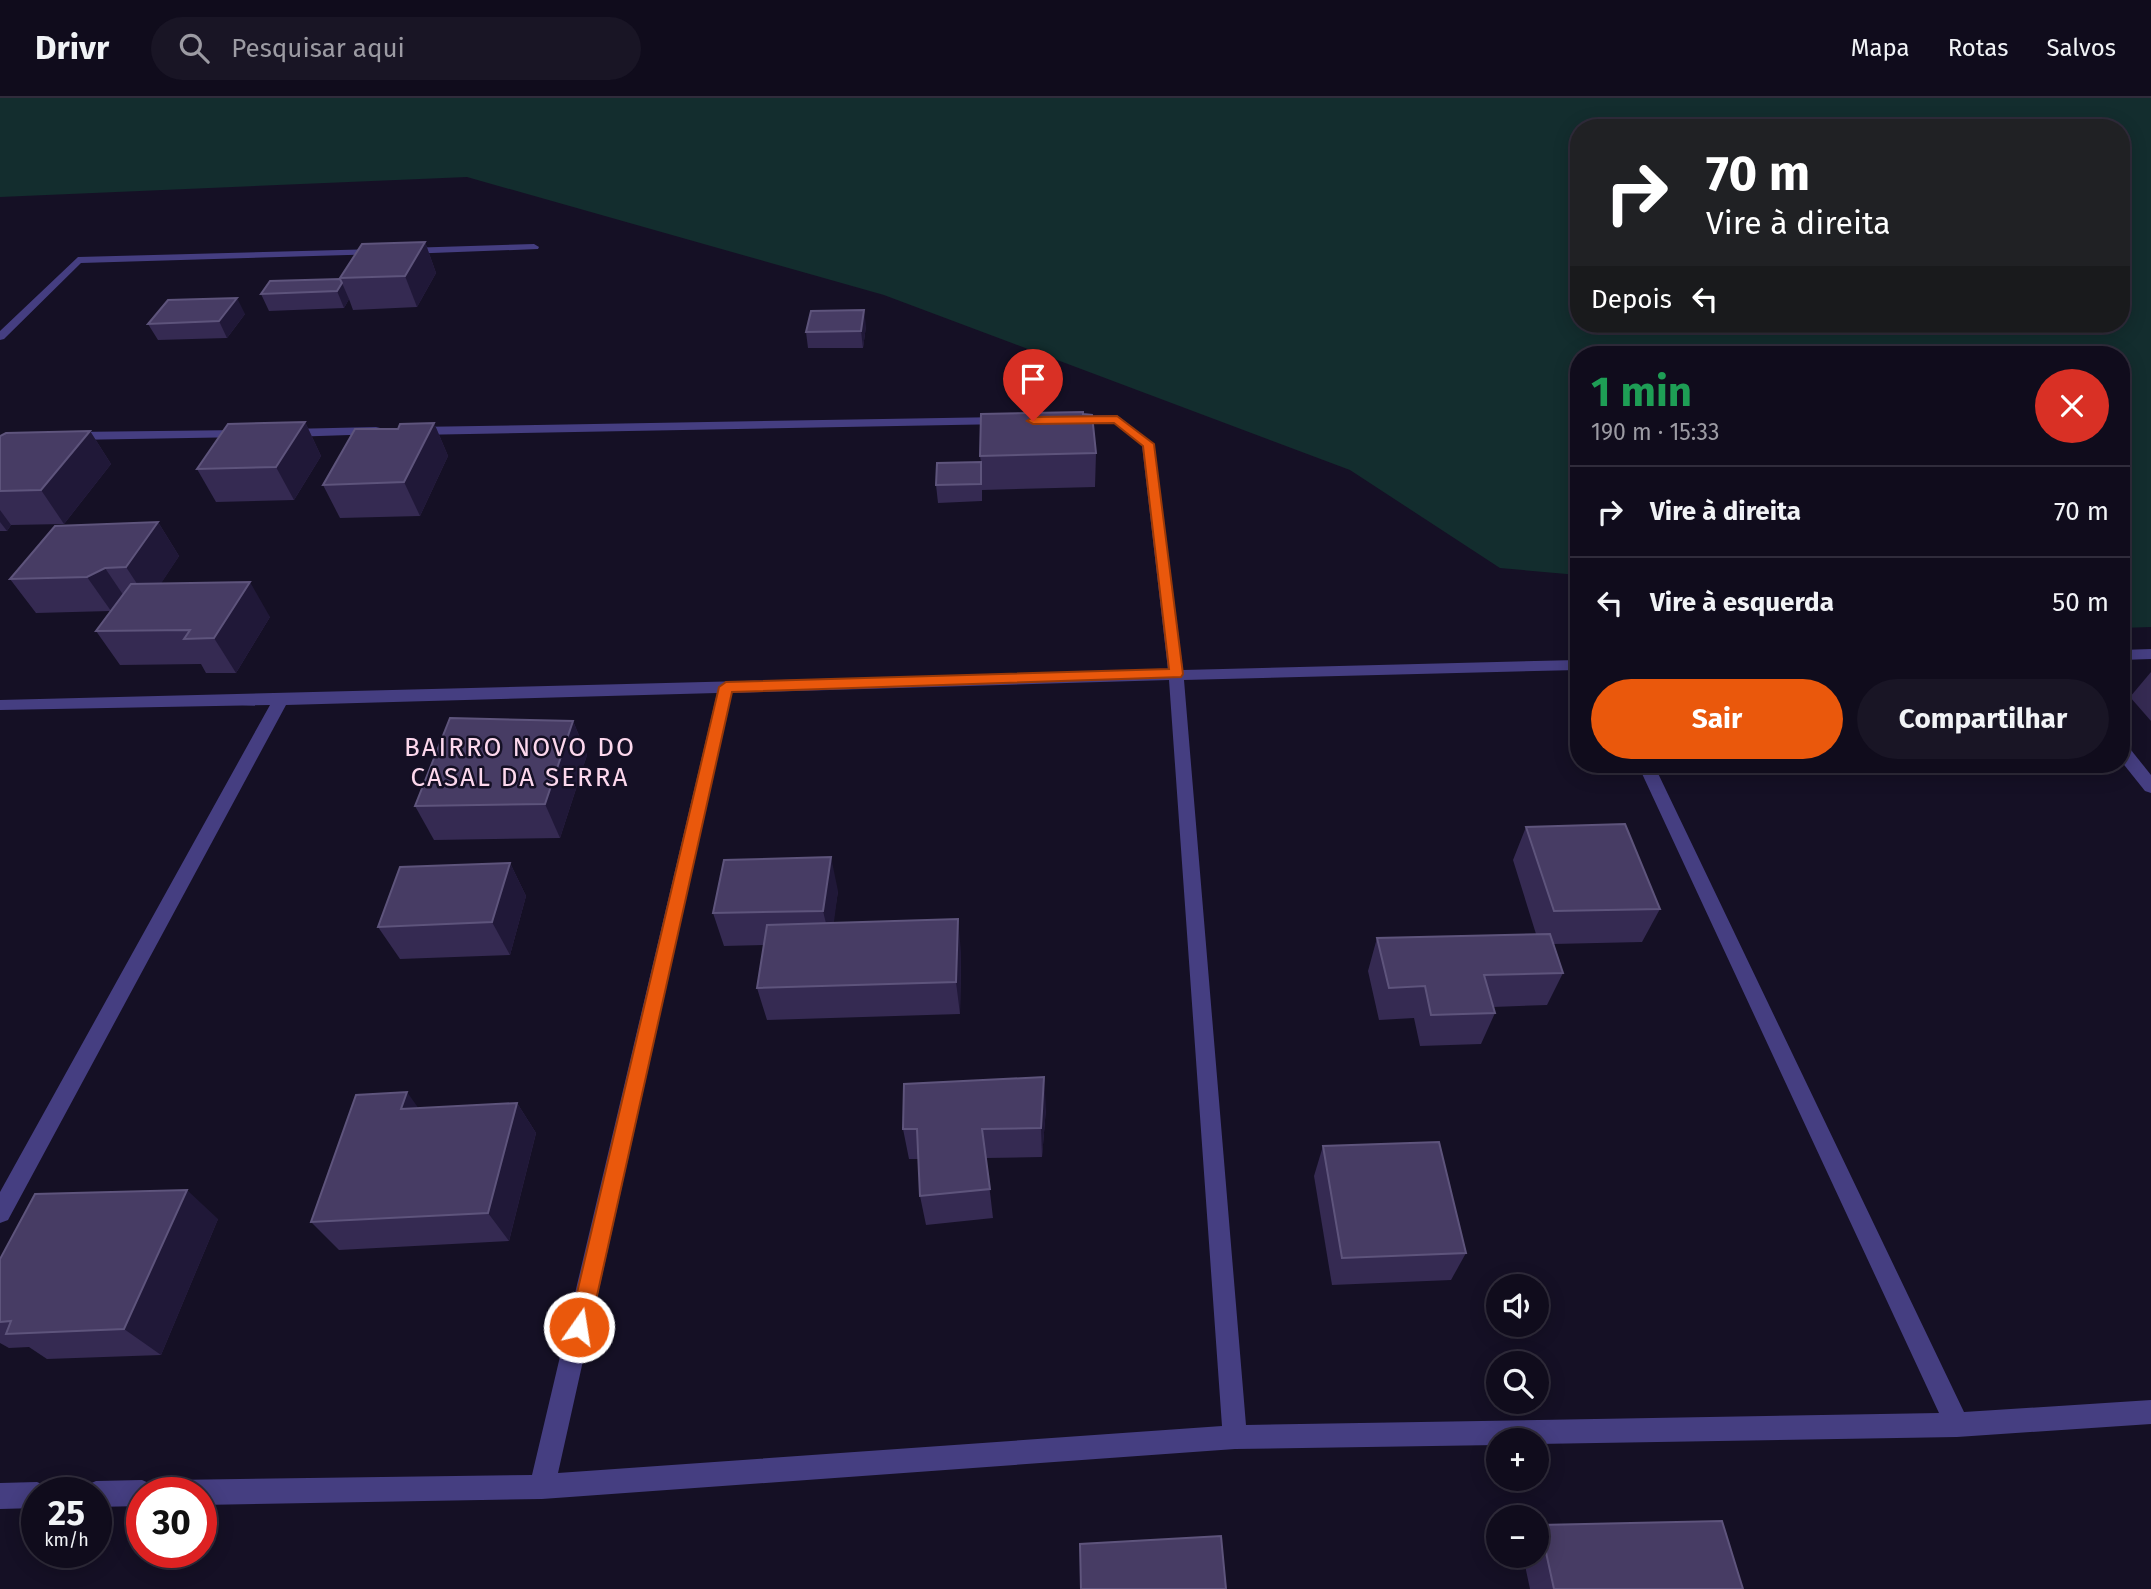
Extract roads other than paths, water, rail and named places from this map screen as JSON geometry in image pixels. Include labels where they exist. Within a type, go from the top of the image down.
[{"type":"street","points":[[0,337],[78,260],[534,247]]},
{"type":"street","points":[[1047,421],[1117,419],[1148,444],[1176,674],[1235,1437]]},
{"type":"street","points":[[56,437],[1019,421]]},
{"type":"street","points":[[2130,655],[2151,654]]},
{"type":"street","points":[[0,705],[280,701],[1176,674],[1570,665]]},
{"type":"street","points":[[542,1487],[726,687]]},
{"type":"street","points":[[0,1213],[280,701]]},
{"type":"street","points":[[2130,760],[2151,787]]},
{"type":"street","points":[[1650,773],[1957,1425]]},
{"type":"street","points":[[217,1492],[542,1487],[1235,1437],[1957,1425],[2151,1412]]},
{"type":"street","points":[[0,1496],[21,1495]]},
{"type":"district","name":"BAIRRO NOVO DO CASAL DA SERRA","points":[[520,762]]}]
